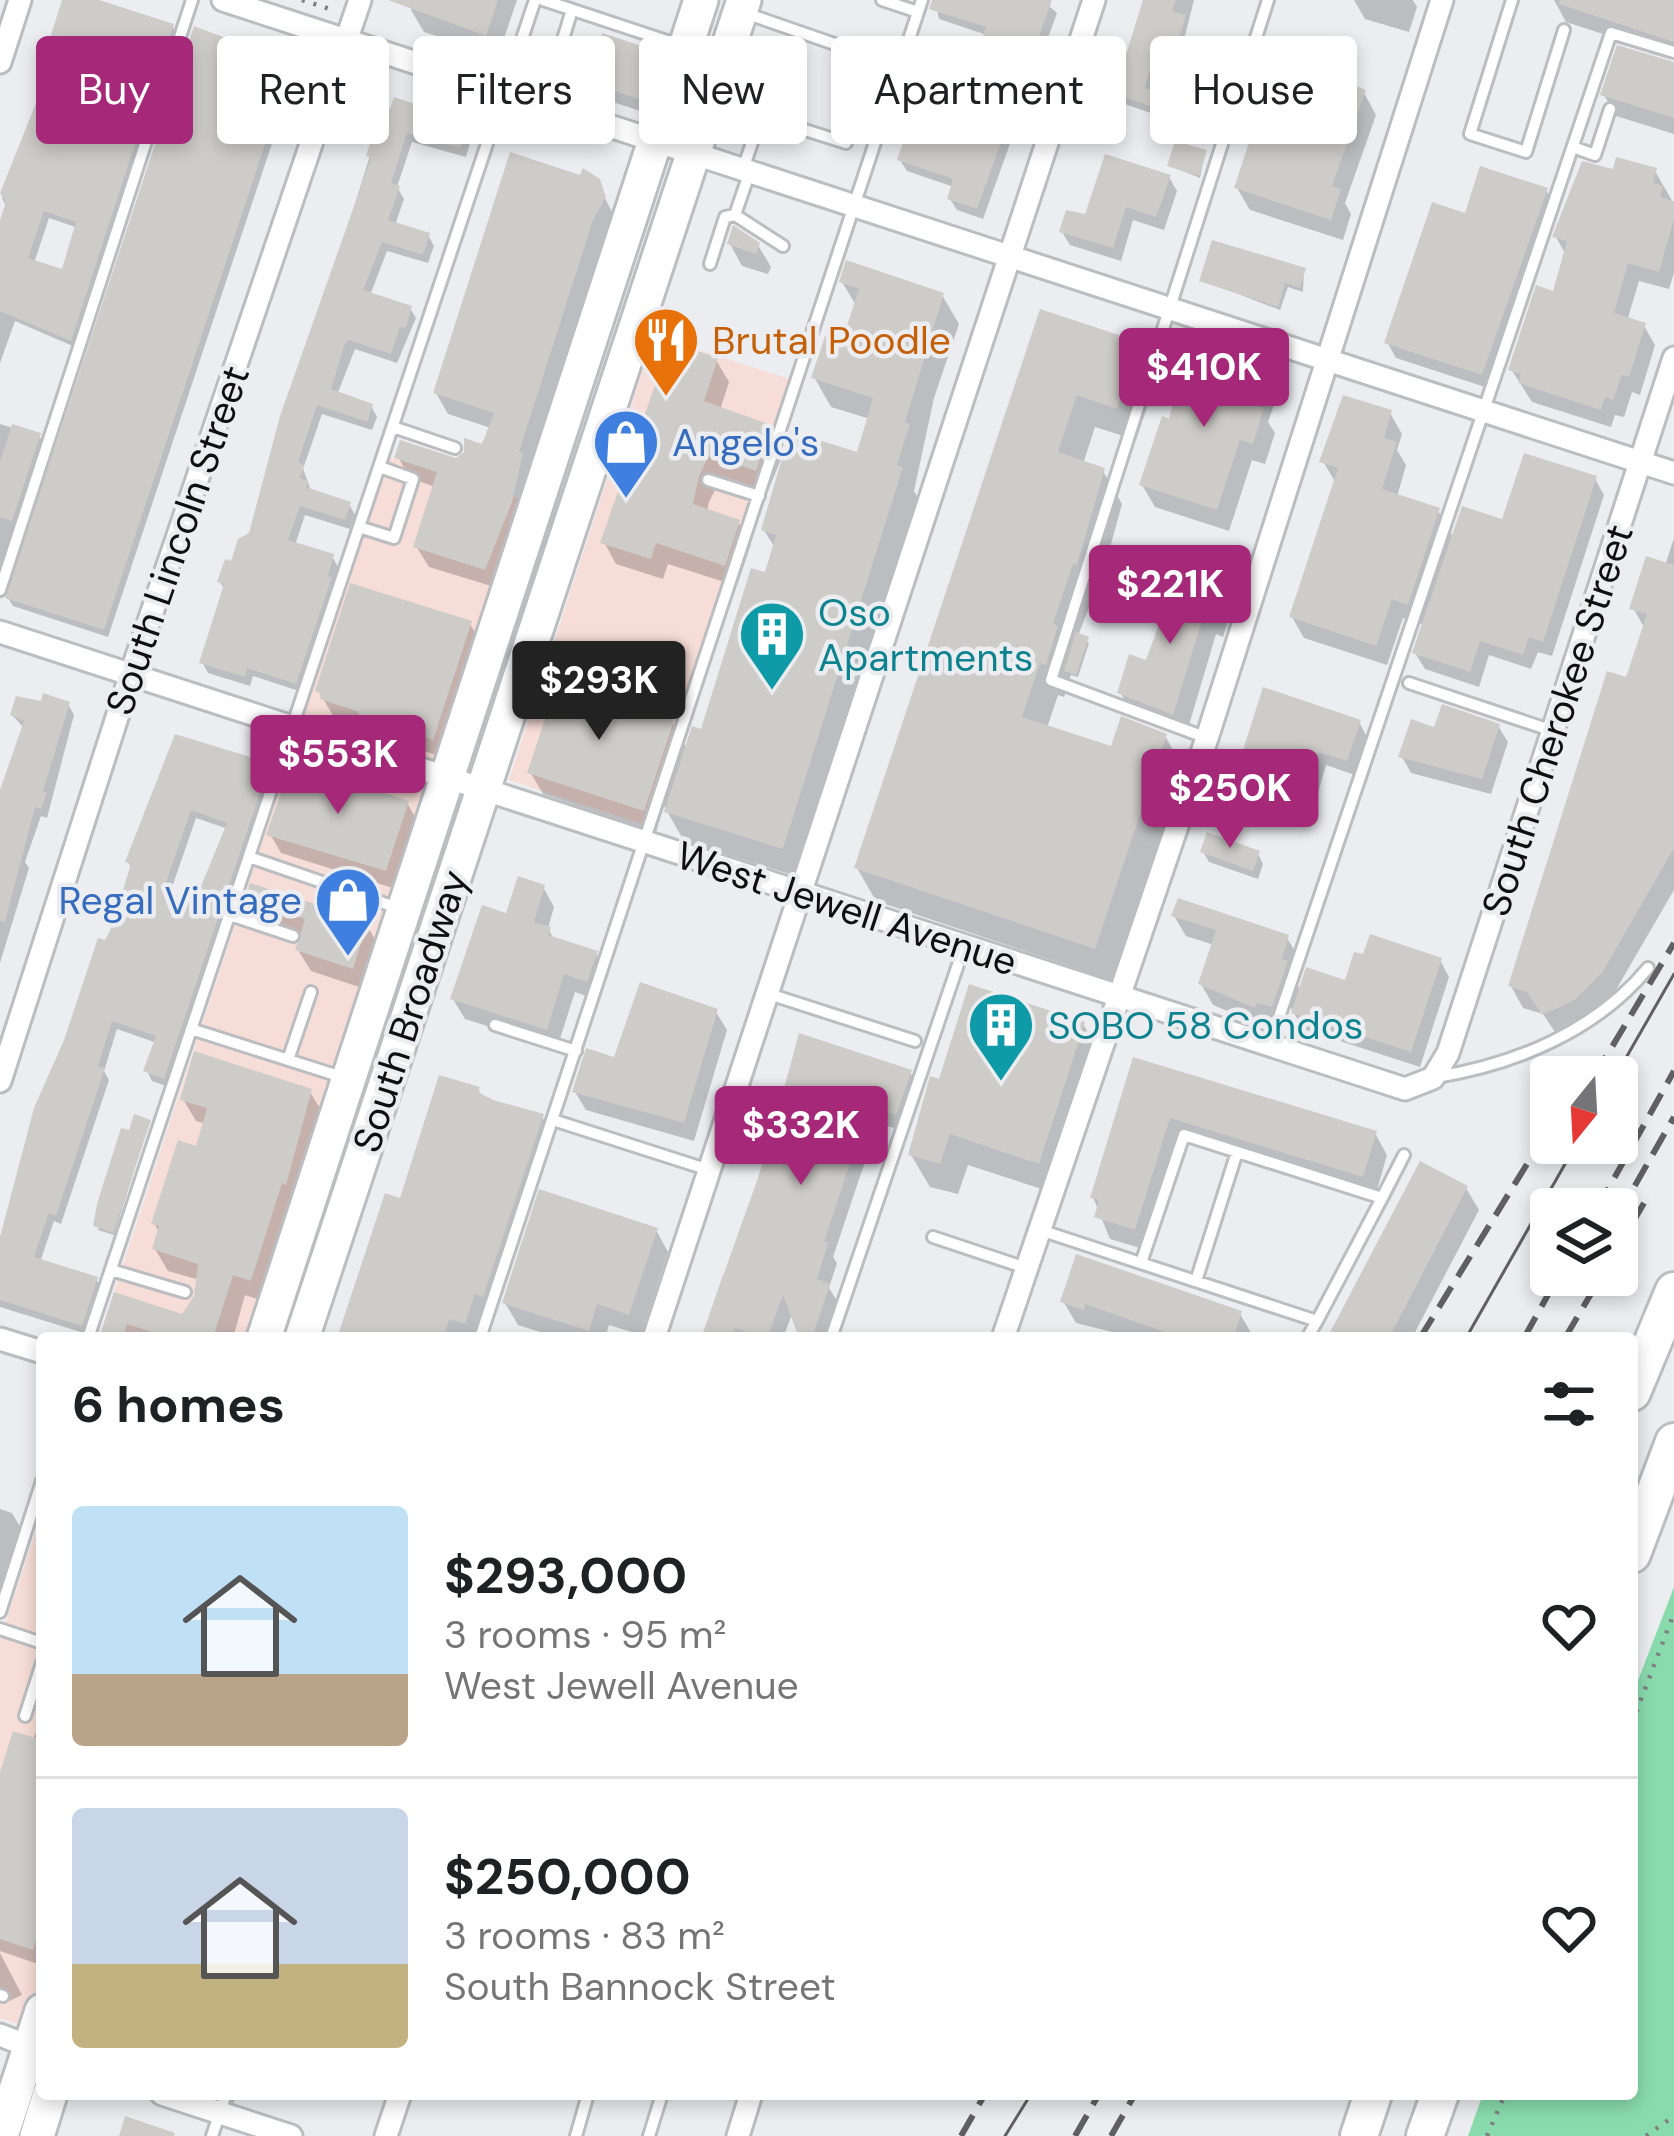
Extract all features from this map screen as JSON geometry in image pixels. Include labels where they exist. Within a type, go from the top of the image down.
[{"type":"highway","points":[[1638,1378],[1674,1291]]},
{"type":"highway","points":[[1638,1538],[1674,1442]]},
{"type":"highway","points":[[1359,2136],[1371,2100]]},
{"type":"highway","points":[[1426,2136],[1438,2100]]},
{"type":"main road","name":"South Broadway","points":[[690,36],[701,0]]},
{"type":"main road","name":"South Broadway","points":[[304,1332],[466,782],[673,149],[742,6]]},
{"type":"main road","name":"South Broadway","points":[[673,149],[674,144]]},
{"type":"main road","name":"South Broadway","points":[[266,1332],[404,910],[466,782]]},
{"type":"main road","points":[[1,2136],[24,2044]]},
{"type":"main road","points":[[37,2136],[48,2100]]},
{"type":"street","points":[[0,62],[20,0]]},
{"type":"street","points":[[223,0],[335,36]]},
{"type":"street","points":[[656,1332],[1094,0]]},
{"type":"street","points":[[1005,1332],[1207,738],[1442,0]]},
{"type":"street","points":[[615,129],[1674,473]]},
{"type":"street","name":"South Lincoln Street","points":[[0,1081],[131,674],[312,144]]},
{"type":"street","name":"South Cherokee Street","points":[[1433,1078],[1448,1053],[1641,463],[1666,412],[1674,358]]},
{"type":"street","name":"West Jewell Avenue","points":[[0,632],[1390,1088],[1406,1089],[1433,1078]]},
{"type":"street","points":[[0,1339],[36,1350]]},
{"type":"street","points":[[386,2136],[398,2100]]},
{"type":"street","points":[[738,2136],[747,2100]]},
{"type":"street","points":[[223,2103],[291,2136]]},
{"type":"lane","points":[[0,590],[192,0]]},
{"type":"lane","points":[[526,36],[539,0],[652,36]]},
{"type":"lane","points":[[882,0],[920,6],[911,36]]},
{"type":"lane","points":[[1207,738],[1051,680],[1268,0]]},
{"type":"lane","points":[[1512,0],[1470,134],[1526,152],[1564,30]]},
{"type":"lane","points":[[742,6],[831,40]]},
{"type":"lane","points":[[564,36],[572,10]]},
{"type":"lane","points":[[1269,1048],[1611,33],[1674,52]]},
{"type":"lane","points":[[1573,148],[1594,155],[1610,109]]},
{"type":"lane","points":[[735,215],[761,116],[831,138]]},
{"type":"lane","points":[[90,1332],[488,144]]},
{"type":"lane","points":[[481,1332],[877,144]]},
{"type":"lane","points":[[710,264],[725,217],[735,215],[783,246]]},
{"type":"lane","points":[[393,427],[455,448]]},
{"type":"lane","points":[[359,527],[394,538],[413,479],[380,467]]},
{"type":"lane","points":[[708,480],[758,496]]},
{"type":"lane","points":[[1408,683],[1553,730]]},
{"type":"lane","points":[[249,856],[404,910]]},
{"type":"lane","points":[[230,915],[293,937]]},
{"type":"lane","points":[[833,1332],[964,947]]},
{"type":"lane","points":[[1433,1078],[1485,1069],[1530,1052],[1612,1005],[1648,968]]},
{"type":"lane","points":[[288,1060],[311,992]]},
{"type":"lane","points":[[769,994],[915,1041]]},
{"type":"lane","points":[[496,1025],[575,1051]]},
{"type":"lane","points":[[191,1029],[348,1079]]},
{"type":"lane","points":[[553,1120],[710,1170]]},
{"type":"lane","points":[[1142,1263],[1184,1135],[1382,1198]]},
{"type":"lane","points":[[1196,1281],[1237,1152]]},
{"type":"lane","points":[[1311,1332],[1404,1155]]},
{"type":"lane","points":[[1040,1230],[1317,1321]]},
{"type":"lane","points":[[933,1237],[1027,1268]]},
{"type":"lane","points":[[111,1270],[184,1292]]},
{"type":"lane","points":[[0,1612],[36,1499]]},
{"type":"lane","points":[[0,1629],[36,1641]]},
{"type":"lane","points":[[25,1716],[36,1682]]},
{"type":"lane","points":[[575,2136],[586,2100]]},
{"type":"lane","points":[[649,2136],[660,2100]]},
{"type":"lane","points":[[212,2136],[223,2103]]},
{"type":"path","points":[[302,0],[352,7]]},
{"type":"path","points":[[1638,1708],[1674,1613]]},
{"type":"path","points":[[1487,2136],[1502,2100]]},
{"type":"path","points":[[1646,2136],[1674,2116]]},
{"type":"shaded area","points":[[654,336],[793,380],[645,825],[509,780]]},
{"type":"shaded area","points":[[389,457],[528,501],[255,1332],[101,1332]]},
{"type":"shaded area","points":[[36,1530],[36,1992],[25,2026],[0,2018],[0,1640]]},
{"type":"green space","points":[[1674,1587],[1674,2136],[1468,2136],[1481,2100],[1638,2100],[1638,1680]]},
{"type":"building","points":[[62,0],[99,0],[174,24],[170,36],[51,36]]},
{"type":"building","points":[[388,0],[498,0],[486,36]]},
{"type":"building","points":[[932,0],[1052,0],[1039,36],[983,36],[986,27],[929,9]]},
{"type":"building","points":[[1143,0],[1176,0],[1172,11],[1186,15],[1179,36],[1150,36],[1145,88],[1150,90],[1150,106],[1126,98],[1126,55]]},
{"type":"building","points":[[1560,0],[1674,0],[1674,42],[1559,4]]},
{"type":"building","points":[[194,26],[220,36],[217,144],[265,144],[104,630],[5,598],[155,144],[193,144]]},
{"type":"building","points":[[615,37],[639,45],[639,99],[615,91]]},
{"type":"building","points":[[1617,45],[1674,62],[1674,118],[1600,95]]},
{"type":"building","points":[[1357,86],[1366,90],[1357,115]]},
{"type":"building","points":[[394,97],[413,103],[413,135],[407,133],[391,183],[400,186],[388,220],[430,233],[423,255],[382,242],[363,290],[412,306],[391,354],[349,340],[344,346],[331,389],[373,404],[367,422],[317,405],[298,462],[304,465],[300,478],[308,481],[306,487],[351,502],[345,520],[300,506],[288,540],[334,554],[328,576],[332,577],[296,684],[247,668],[245,677],[199,663],[224,584],[217,582],[238,539],[249,533],[280,416],[371,158],[366,156],[370,144],[389,144]]},
{"type":"building","points":[[36,103],[36,144],[135,144],[71,341],[0,311],[0,220],[6,202],[0,193]],"holes":[[[44,211],[76,222],[62,269],[28,258]]]},
{"type":"building","points":[[902,144],[1000,144],[977,209],[947,199],[953,179],[897,160]]},
{"type":"building","points":[[1174,144],[1207,150],[1199,176],[1167,166]]},
{"type":"building","points":[[1248,144],[1347,144],[1332,186],[1341,189],[1331,220],[1234,188]]},
{"type":"building","points":[[510,152],[580,175],[583,168],[600,179],[606,197],[593,220],[519,452],[523,453],[512,502],[485,570],[413,547],[437,472],[394,458],[400,440],[456,458],[464,452],[464,438],[482,444],[494,413],[433,393]]},
{"type":"building","points":[[1105,154],[1171,175],[1156,217],[1126,207],[1113,248],[1059,232],[1066,210],[1085,214]]},
{"type":"building","points":[[1616,157],[1657,168],[1653,183],[1663,186],[1660,197],[1674,201],[1674,219],[1659,272],[1628,263],[1614,313],[1646,323],[1629,377],[1622,375],[1613,400],[1605,397],[1601,410],[1518,383],[1521,374],[1508,370],[1536,285],[1553,291],[1567,241],[1552,237],[1582,161],[1613,169]]},
{"type":"building","points":[[1480,166],[1548,188],[1482,375],[1384,343],[1432,202],[1465,213]]},
{"type":"building","points":[[733,225],[760,243],[756,254],[727,244]]},
{"type":"building","points":[[1212,240],[1306,268],[1300,288],[1285,283],[1278,307],[1199,281]]},
{"type":"building","name":"Oso Apartments","points":[[846,260],[944,293],[905,422],[910,424],[897,465],[903,467],[783,849],[664,812],[692,726],[701,729],[751,568],[765,572],[776,535],[761,530],[790,431],[857,452],[873,398],[811,378],[825,336],[842,341],[859,289],[839,282]]},
{"type":"building","points":[[1040,309],[1140,342],[1117,409],[1077,395],[1058,452],[1105,468],[1077,565],[1073,564],[1053,624],[1058,626],[1046,665],[1040,663],[1022,717],[1111,746],[1121,716],[1167,734],[1095,949],[854,868]]},
{"type":"building","points":[[666,340],[718,358],[704,401],[771,425],[756,471],[709,455],[699,476],[693,504],[740,520],[725,566],[656,543],[651,559],[600,543],[661,368]]},
{"type":"building","points":[[1188,348],[1265,375],[1255,406],[1264,408],[1253,444],[1240,440],[1217,510],[1139,485],[1162,416],[1169,419]]},
{"type":"building","points":[[1343,395],[1392,410],[1384,438],[1397,442],[1382,489],[1440,508],[1408,605],[1392,599],[1376,646],[1289,617],[1338,468],[1319,462]]},
{"type":"building","points":[[12,424],[41,433],[12,521],[0,517],[0,462]]},
{"type":"building","points":[[1524,453],[1597,476],[1543,642],[1529,637],[1523,655],[1480,641],[1470,672],[1412,653],[1462,506],[1502,519]]},
{"type":"building","points":[[1103,550],[1141,561],[1135,581],[1096,571]]},
{"type":"building","points":[[1646,556],[1674,565],[1674,848],[1602,973],[1573,1001],[1542,1015],[1527,992],[1508,986],[1607,671],[1626,677],[1647,614],[1629,609]]},
{"type":"building","points":[[1177,574],[1220,587],[1211,616],[1204,614],[1173,715],[1117,693],[1129,654],[1146,660]]},
{"type":"building","points":[[350,583],[472,621],[433,740],[358,716],[359,712],[320,699],[321,693],[315,691]]},
{"type":"building","points":[[1076,632],[1089,637],[1076,675],[1064,671]]},
{"type":"building","points":[[563,665],[601,678],[596,694],[674,720],[644,811],[527,773]]},
{"type":"building","points":[[1263,687],[1361,720],[1347,761],[1318,752],[1307,790],[1278,782],[1274,792],[1267,794],[1233,782]]},
{"type":"building","points":[[43,693],[70,702],[43,791],[47,792],[41,809],[35,807],[5,922],[0,921],[0,790],[24,721],[10,715],[16,696],[41,701]]},
{"type":"building","points":[[1442,704],[1500,724],[1482,779],[1398,757],[1411,719],[1434,727]]},
{"type":"building","points":[[175,734],[270,763],[164,1079],[143,1071],[156,1036],[112,1021],[98,1066],[105,1068],[56,1216],[49,1213],[34,1257],[98,1277],[82,1326],[0,1300],[0,1237],[34,1108],[64,1040],[98,938],[105,940],[110,931],[131,864],[125,862]],"holes":[[[191,810],[227,823],[195,901],[163,891]]]},
{"type":"building","points":[[292,762],[409,801],[386,871],[266,835]]},
{"type":"building","points":[[1207,832],[1260,851],[1253,871],[1200,852]]},
{"type":"building","points":[[518,876],[545,885],[534,922],[551,927],[548,935],[598,951],[587,982],[564,974],[547,1030],[450,999],[482,905],[506,913]]},
{"type":"building","points":[[250,883],[368,921],[353,969],[295,950],[305,919],[245,899]]},
{"type":"building","points":[[1178,898],[1289,935],[1282,959],[1288,961],[1272,1007],[1257,1003],[1255,1008],[1198,984],[1216,930],[1171,916]]},
{"type":"building","points":[[1370,934],[1442,958],[1411,1052],[1291,1013],[1306,967],[1345,980],[1354,952],[1363,954]]},
{"type":"building","points":[[640,982],[718,1009],[684,1123],[572,1092],[586,1048],[614,1057]]},
{"type":"building","name":"SOBO 58 Condos","points":[[969,984],[1085,1022],[1039,1164],[950,1134],[940,1164],[908,1155],[930,1076],[939,1079]]},
{"type":"building","points":[[799,1033],[912,1070],[896,1115],[869,1106],[824,1241],[828,1243],[817,1279],[830,1284],[814,1332],[797,1332],[783,1295],[769,1332],[735,1328],[734,1332],[703,1332],[766,1155]]},
{"type":"building","points":[[194,1051],[312,1089],[286,1185],[282,1183],[251,1281],[233,1275],[215,1332],[152,1332],[127,1324],[125,1332],[101,1332],[114,1292],[182,1314],[194,1296],[198,1264],[152,1249],[159,1226],[151,1224],[178,1140],[196,1146],[207,1108],[180,1100]]},
{"type":"building","points":[[1133,1057],[1377,1131],[1363,1177],[1170,1118],[1135,1230],[1094,1217],[1099,1200],[1090,1198]]},
{"type":"building","points":[[439,1075],[480,1087],[478,1092],[493,1100],[544,1114],[483,1297],[475,1294],[465,1324],[449,1319],[445,1332],[339,1332],[385,1193],[400,1198]]},
{"type":"building","points":[[134,1114],[151,1120],[113,1233],[93,1226],[121,1128],[129,1130]]},
{"type":"building","points":[[1420,1161],[1468,1186],[1392,1332],[1330,1332]]},
{"type":"building","points":[[539,1189],[658,1228],[629,1315],[597,1304],[589,1331],[502,1303]]},
{"type":"building","points":[[1076,1254],[1242,1311],[1235,1332],[1165,1332],[1085,1304],[1084,1310],[1060,1302]]},
{"type":"building","points":[[13,1731],[36,1738],[33,1950],[0,1939],[0,1772]]},
{"type":"building","points":[[125,2116],[175,2133],[174,2136],[119,2136]]},
{"type":"tram line","points":[[1627,1056],[1674,974]]},
{"type":"tram line","points":[[1469,1332],[1565,1164]]},
{"type":"tram line","points":[[1005,2136],[1027,2100]]},
{"type":"railway","points":[[1607,1056],[1674,943]]},
{"type":"railway","points":[[1609,1188],[1674,1071]]},
{"type":"railway","points":[[1634,1188],[1674,1117]]},
{"type":"railway","points":[[1424,1332],[1530,1159]]},
{"type":"railway","points":[[1638,1213],[1644,1203]]},
{"type":"railway","points":[[1527,1332],[1547,1296]]},
{"type":"railway","points":[[1569,1332],[1590,1296]]},
{"type":"railway","points":[[961,2136],[982,2100]]},
{"type":"railway","points":[[1075,2136],[1096,2100]]},
{"type":"railway","points":[[1111,2136],[1132,2100]]},
{"type":"place","name":"Brutal Poodle","points":[[666,399]]},
{"type":"place","name":"Angelo's","points":[[626,501]]},
{"type":"place","name":"Oso Apartments","points":[[772,693]]},
{"type":"place","name":"Regal Vintage","points":[[348,959]]},
{"type":"place","name":"SOBO 58 Condos","points":[[1001,1084]]}]
